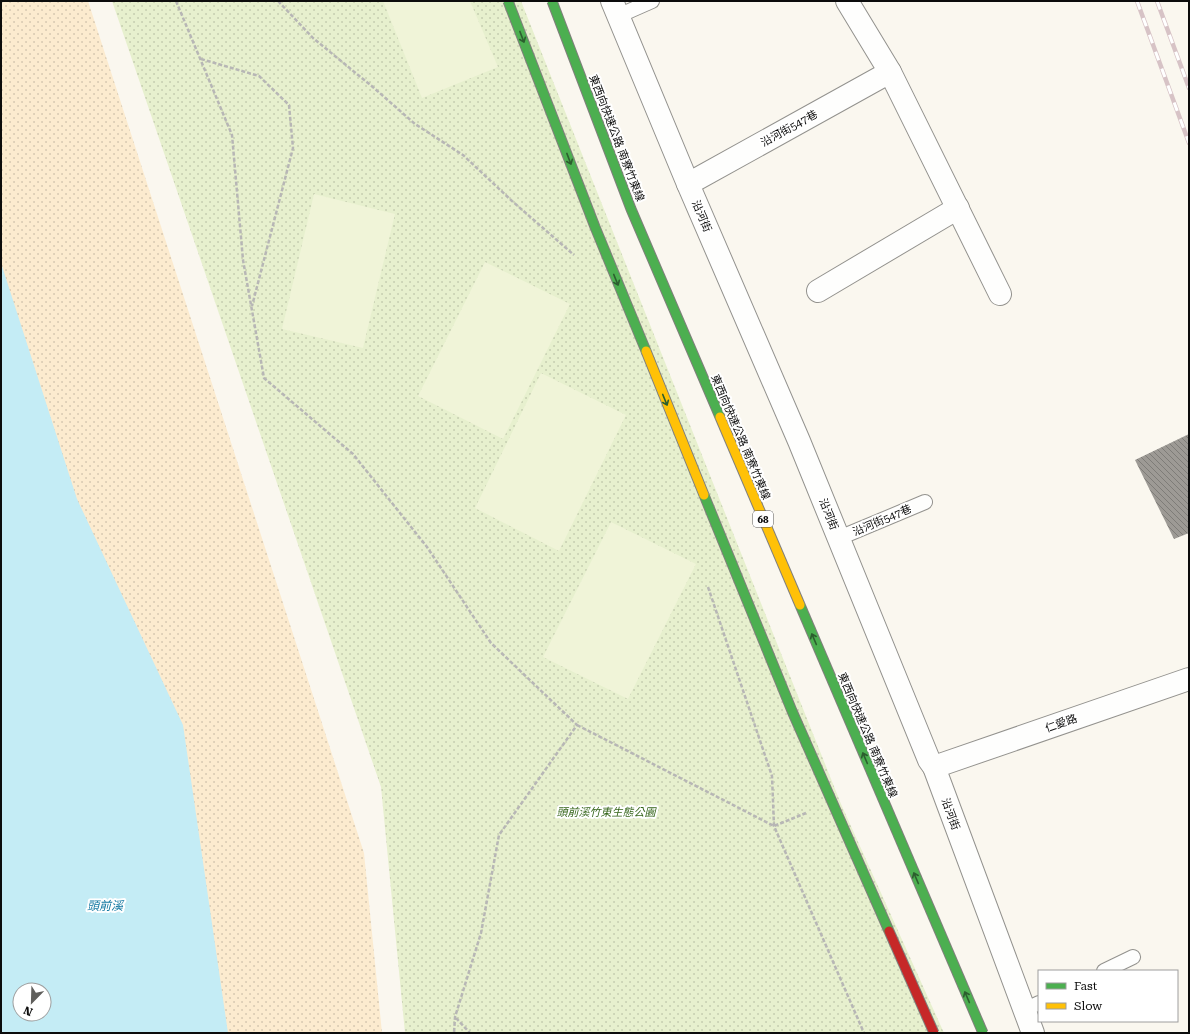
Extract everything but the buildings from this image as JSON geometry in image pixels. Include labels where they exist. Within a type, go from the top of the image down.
[{"type":"highway","points":[[508,1],[595,227],[792,711],[934,1033]]},
{"type":"highway","name":"東西向快速公路 南寮竹東線","points":[[552,1],[631,209],[983,1033]]},
{"type":"street","points":[[847,1],[890,72],[1000,294]]},
{"type":"street","name":"沿河街","points":[[615,8],[688,184],[799,441],[929,760],[934,767],[1031,1006],[1033,1033]]},
{"type":"street","name":"沿河街547巷","points":[[688,184],[890,72]]},
{"type":"street","points":[[818,291],[958,208]]},
{"type":"street","name":"仁愛路","points":[[934,767],[1189,679]]},
{"type":"lane","points":[[615,8],[652,1]]},
{"type":"lane","name":"沿河街547巷","points":[[839,538],[925,502]]},
{"type":"lane","points":[[1106,970],[1133,956]]},
{"type":"path","points":[[176,1],[232,136],[243,260],[264,378],[353,454],[427,547],[491,642],[577,725],[774,826]]},
{"type":"path","points":[[278,1],[313,38],[415,124],[464,155],[512,201],[576,257]]},
{"type":"path","points":[[200,59],[259,76],[289,105],[293,148],[252,308]]},
{"type":"path","points":[[706,582],[772,776],[774,826],[864,1033]]},
{"type":"path","points":[[454,1033],[455,1017],[481,933],[499,835],[577,725]]},
{"type":"path","points":[[455,1017],[470,1033]]},
{"type":"green space","name":"頭前溪竹東生態公園","points":[[112,1],[521,1],[841,804],[944,1033],[405,1033],[381,787]]},
{"type":"green space","points":[[383,1],[470,1],[498,67],[422,98]]},
{"type":"green space","points":[[314,194],[395,214],[363,348],[282,329]]},
{"type":"green space","points":[[485,262],[570,304],[503,439],[418,396]]},
{"type":"green space","points":[[541,373],[626,415],[559,551],[475,508]]},
{"type":"green space","points":[[611,522],[696,564],[628,699],[543,657]]},
{"type":"sand","points":[[1,1],[88,1],[364,853],[382,1033],[1,1033]]},
{"type":"water","name":"頭前溪","points":[[1,263],[77,499],[183,725],[228,1033],[1,1033]]},
{"type":"railway","points":[[1137,1],[1189,143]]},
{"type":"railway","points":[[1157,1],[1189,88]]},
{"type":"traffic: fast","points":[[508,1],[595,227],[646,351]]},
{"type":"traffic: fast","points":[[552,1],[631,209],[720,417]]},
{"type":"traffic: fast","points":[[704,495],[792,711],[889,931]]},
{"type":"traffic: fast","points":[[800,605],[983,1033]]},
{"type":"traffic: slow","points":[[646,351],[704,495]]},
{"type":"traffic: slow","points":[[720,417],[800,605]]},
{"type":"traffic: jam","points":[[889,931],[934,1033]]}]
